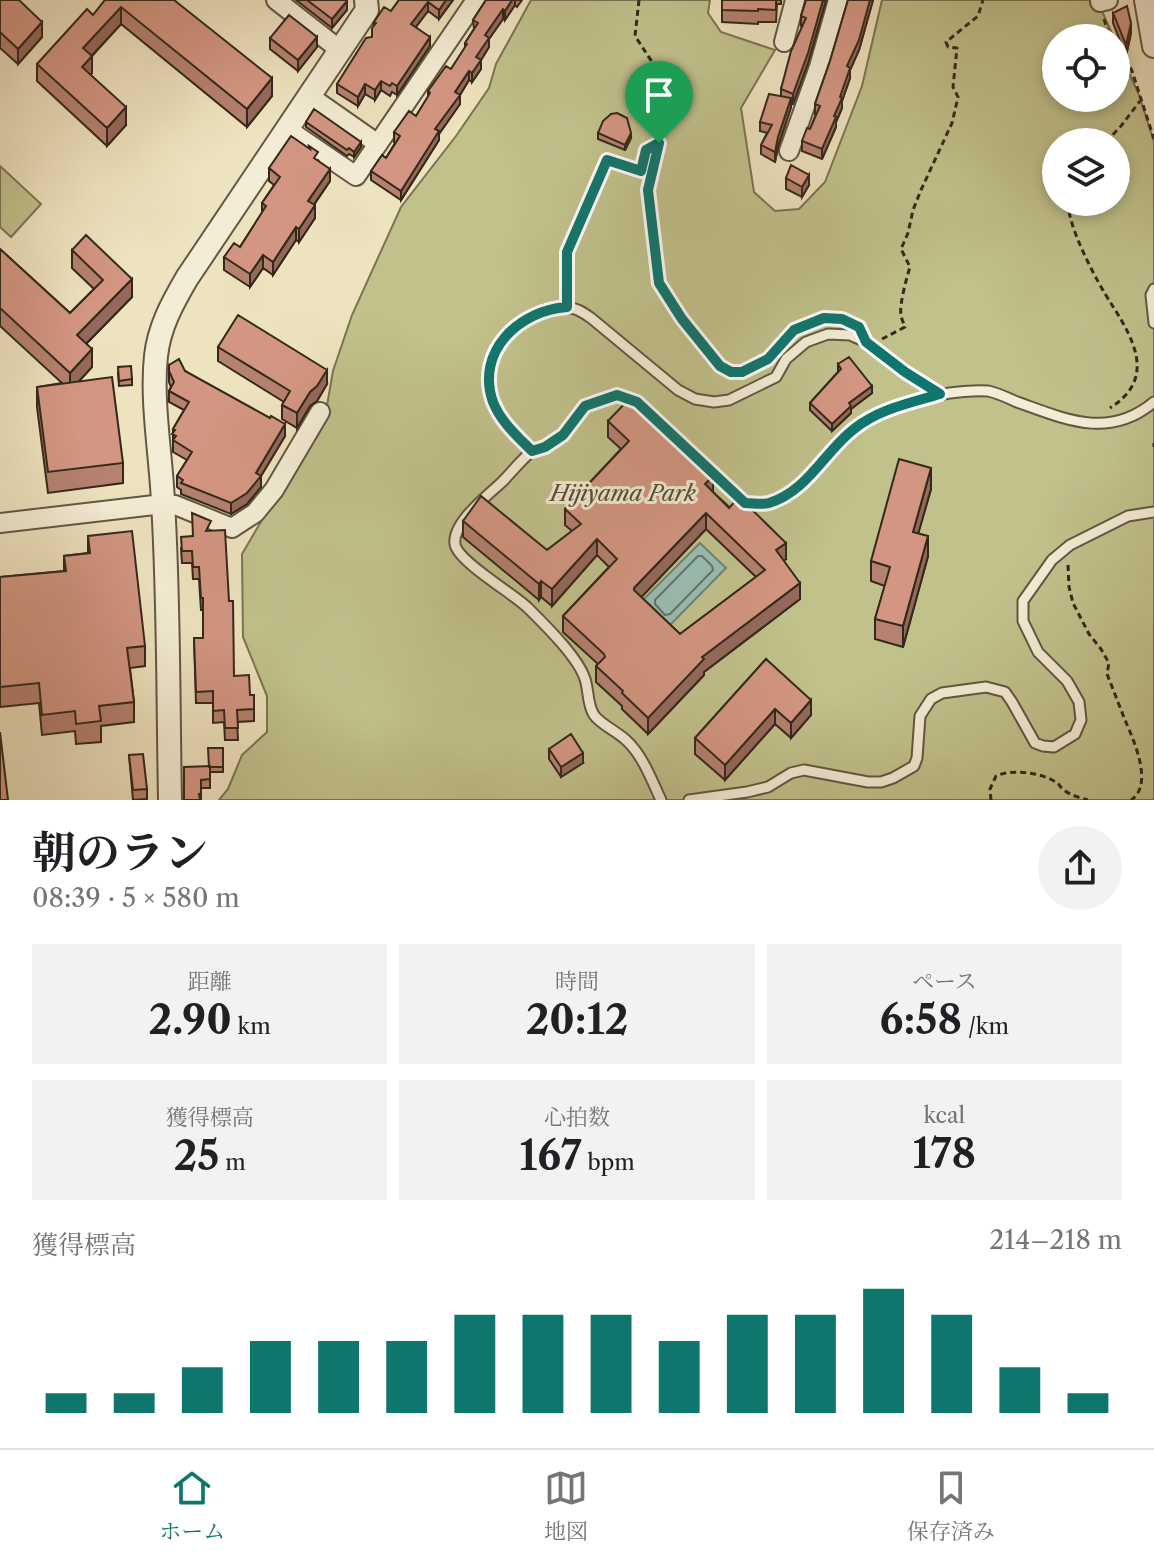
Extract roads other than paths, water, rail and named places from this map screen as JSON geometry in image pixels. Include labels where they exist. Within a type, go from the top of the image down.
[{"type":"street","points":[[276,0],[340,50]]},
{"type":"street","points":[[287,129],[356,176],[476,0]]},
{"type":"street","points":[[784,42],[795,0]]},
{"type":"street","points":[[789,151],[819,67],[838,0]]},
{"type":"street","points":[[1100,0],[1108,0]]},
{"type":"street","points":[[1146,0],[1154,46]]},
{"type":"street","points":[[170,800],[163,504],[155,381],[161,331],[187,278],[369,3]]},
{"type":"street","points":[[318,102],[378,144]]},
{"type":"street","points":[[0,523],[163,504],[175,505],[232,528],[255,513],[274,490],[320,412]]},
{"type":"lane","points":[[1154,289],[1151,295],[1154,323]]},
{"type":"lane","points":[[532,451],[505,425],[493,402],[490,367],[499,345],[519,323],[539,312],[567,307],[591,318],[678,390],[695,399],[714,402],[729,400],[776,377],[786,359],[806,342],[828,334],[850,335],[869,344],[940,394]]},
{"type":"lane","points":[[661,800],[630,744],[596,719],[577,662],[526,606],[472,565],[456,549],[454,539],[459,527],[487,494],[532,451],[545,447],[563,435],[585,406],[617,395],[637,402],[745,503],[767,504],[784,497],[804,481],[853,429],[881,412],[940,394],[988,391],[1066,419],[1096,424],[1124,420],[1144,411],[1154,402]]},
{"type":"lane","points":[[689,800],[768,787],[791,773],[804,770],[868,782],[893,778],[914,766],[920,716],[931,699],[942,693],[986,687],[1005,692],[1035,743],[1043,746],[1054,747],[1075,734],[1081,720],[1079,702],[1067,681],[1038,652],[1023,621],[1023,601],[1052,560],[1070,545],[1128,516],[1154,512]]},
{"type":"water","points":[[700,543],[726,568],[667,628],[641,602]]},
{"type":"park label","name":"Hijiyama Park","points":[[623,493]]}]
